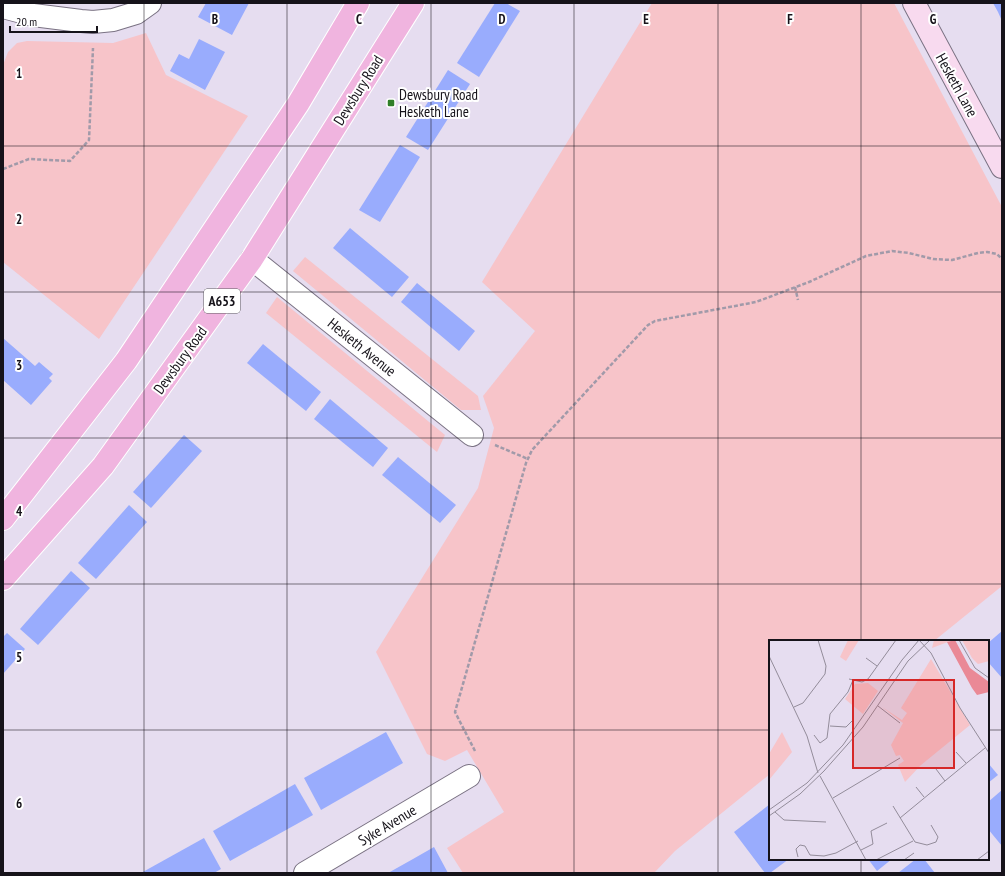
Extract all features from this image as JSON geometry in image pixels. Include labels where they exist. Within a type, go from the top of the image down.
[{"type":"main road","points":[[3,519],[126,361],[298,104],[358,3]]},
{"type":"main road","name":"Dewsbury Road","points":[[3,579],[103,466],[252,259],[413,3]]},
{"type":"street","points":[[3,7],[33,15],[93,22],[113,20],[136,13],[150,3]]},
{"type":"street","name":"Hesketh Lane","points":[[914,3],[1002,167]]},
{"type":"street","name":"Hesketh Avenue","points":[[252,259],[472,435]]},
{"type":"street","name":"Syke Avenue","points":[[305,873],[469,776]]},
{"type":"path","points":[[3,169],[29,159],[70,161],[89,140],[93,22]]},
{"type":"path","points":[[469,776],[485,771],[455,712],[528,459],[532,450],[648,325],[655,321],[756,302],[795,287],[866,256],[892,251],[909,253],[933,259],[952,260],[987,252],[996,254],[1002,259]]},
{"type":"path","points":[[795,287],[798,300]]},
{"type":"path","points":[[472,435],[528,459]]},
{"type":"shaded area","points":[[652,3],[894,3],[1002,207],[1002,586],[935,640],[769,640],[769,775],[675,851],[654,873],[463,873],[447,848],[504,812],[467,750],[445,761],[427,754],[376,652],[478,488],[494,428],[483,396],[535,331],[482,282]]},
{"type":"shaded area","points":[[146,33],[166,75],[248,116],[99,339],[3,262],[3,65],[8,52],[17,43],[27,41],[113,43]]},
{"type":"shaded area","points":[[305,257],[478,396],[481,410],[461,410],[293,271]]},
{"type":"shaded area","points":[[277,297],[445,435],[437,452],[266,313]]},
{"type":"building","points":[[206,3],[249,3],[232,35],[198,17]]},
{"type":"building","points":[[495,3],[506,3],[520,11],[479,77],[457,63]]},
{"type":"building","points":[[993,3],[1002,3],[1002,21],[998,12]]},
{"type":"building","points":[[199,39],[225,52],[205,90],[170,71],[179,54],[189,59]]},
{"type":"building","points":[[448,70],[470,84],[428,150],[406,137]]},
{"type":"building","points":[[400,145],[420,157],[380,222],[359,210]]},
{"type":"building","points":[[350,228],[409,277],[392,297],[333,248]]},
{"type":"building","points":[[417,283],[475,331],[459,351],[401,302]]},
{"type":"building","points":[[3,338],[35,366],[39,362],[53,374],[49,378],[52,381],[31,405],[3,380]]},
{"type":"building","points":[[263,344],[321,392],[306,411],[247,363]]},
{"type":"building","points":[[330,399],[388,448],[373,467],[314,419]]},
{"type":"building","points":[[184,435],[202,451],[151,508],[133,492]]},
{"type":"building","points":[[398,457],[456,505],[440,523],[382,475]]},
{"type":"building","points":[[129,505],[147,522],[96,579],[78,563]]},
{"type":"building","points":[[71,571],[90,588],[38,645],[20,629]]},
{"type":"building","points":[[1002,631],[1002,678],[989,663],[989,642]]},
{"type":"building","points":[[7,633],[25,649],[3,674],[3,637]]},
{"type":"building","points":[[386,732],[403,763],[321,810],[304,778]]},
{"type":"building","points":[[989,764],[998,775],[989,782]]},
{"type":"building","points":[[295,784],[313,815],[230,861],[213,831]]},
{"type":"building","points":[[1002,790],[1002,846],[989,830],[989,801]]},
{"type":"building","points":[[769,805],[769,860],[788,860],[770,873],[765,873],[734,832]]},
{"type":"building","points":[[204,838],[221,869],[214,873],[141,873]]},
{"type":"building","points":[[434,847],[448,873],[388,873],[413,859]]},
{"type":"building","points":[[869,860],[891,860],[877,871]]},
{"type":"building","points":[[915,860],[925,860],[935,873],[898,873]]},
{"type":"place","name":"Dewsbury Road Hesketh Lane","points":[[391,103]]}]
